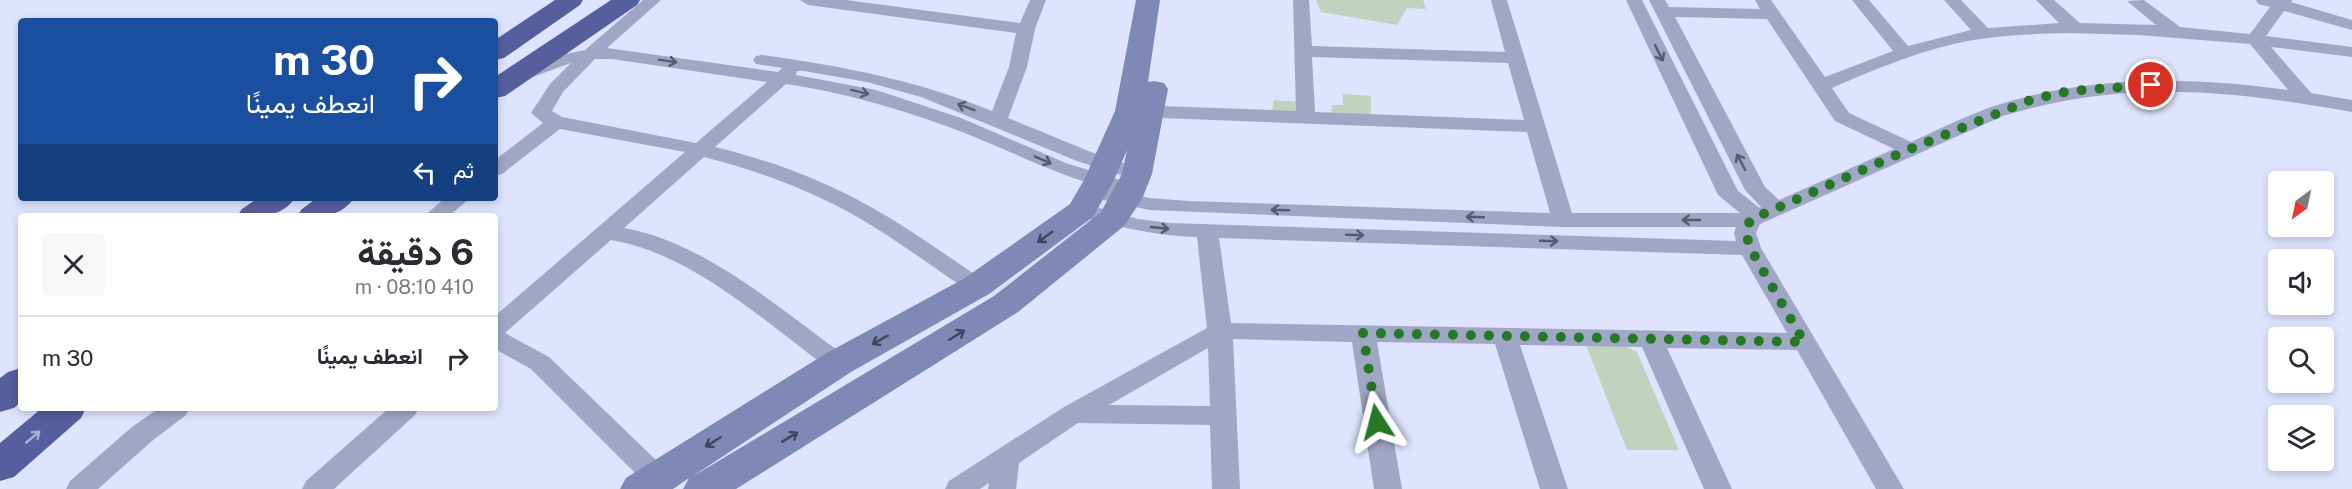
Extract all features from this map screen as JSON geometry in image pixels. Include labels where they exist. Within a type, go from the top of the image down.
[{"type":"highway","points":[[498,47],[553,0]]},
{"type":"highway","points":[[498,48],[571,0]]},
{"type":"highway","points":[[500,85],[607,0]]},
{"type":"highway","points":[[500,85],[595,40],[628,0]]},
{"type":"highway","points":[[257,213],[275,201]]},
{"type":"highway","points":[[317,213],[334,201]]},
{"type":"highway","points":[[0,399],[18,384]]},
{"type":"highway","points":[[0,466],[64,411]]},
{"type":"main road","points":[[1139,112],[1148,0]]},
{"type":"main road","points":[[704,489],[1006,304],[1111,191],[1139,112],[1170,0]]},
{"type":"main road","points":[[649,486],[838,363],[977,286],[1111,191]]},
{"type":"street","points":[[653,0],[595,40],[543,105],[542,116],[556,122],[702,149],[771,170],[861,211],[977,286]]},
{"type":"street","points":[[808,0],[868,4],[1026,29]]},
{"type":"street","points":[[998,119],[1018,67],[1026,29],[1038,0]]},
{"type":"street","points":[[1301,0],[1306,118]]},
{"type":"street","points":[[1499,0],[1563,220]]},
{"type":"street","points":[[1634,0],[1729,195],[1761,215]]},
{"type":"street","points":[[1860,0],[1904,53]]},
{"type":"street","points":[[1952,0],[1984,34]]},
{"type":"street","points":[[2044,0],[2075,28]]},
{"type":"street","points":[[2135,0],[2174,31]]},
{"type":"street","points":[[2255,39],[2276,2],[2352,25]]},
{"type":"street","points":[[1761,215],[1756,190],[1660,6],[1767,7],[1842,117],[1910,149]]},
{"type":"street","points":[[1820,86],[1904,53],[1959,37],[2075,28],[2174,31],[2352,52]]},
{"type":"street","points":[[2255,39],[2304,97]]},
{"type":"street","points":[[595,40],[627,55],[789,71],[860,75],[899,84],[998,119],[1111,191],[1152,228],[1750,248]]},
{"type":"street","points":[[1304,51],[1516,58]]},
{"type":"street","points":[[498,326],[789,71]]},
{"type":"street","points":[[789,71],[921,110],[987,135],[1111,191],[1189,207],[1563,220],[1761,215],[1910,149],[2033,99],[2070,91],[2119,87],[2192,86],[2304,97],[2352,106]]},
{"type":"street","points":[[1139,112],[1536,126]]},
{"type":"street","points":[[498,168],[556,122]]},
{"type":"street","points":[[439,213],[455,201]]},
{"type":"street","points":[[1761,215],[1746,233],[1750,248],[1890,489]]},
{"type":"street","points":[[1207,231],[1220,331],[1226,489]]},
{"type":"street","points":[[605,232],[641,238],[704,266],[838,363]]},
{"type":"street","points":[[959,489],[1073,414],[1220,331],[1804,342]]},
{"type":"street","points":[[1363,333],[1388,489]]},
{"type":"street","points":[[1505,336],[1554,489]]},
{"type":"street","points":[[1650,338],[1718,489]]},
{"type":"street","points":[[498,340],[540,363],[646,467],[649,486]]},
{"type":"street","points":[[80,489],[142,434],[173,411]]},
{"type":"street","points":[[316,489],[403,411]]},
{"type":"street","points":[[1073,414],[1223,416]]},
{"type":"street","points":[[1002,489],[1006,456]]},
{"type":"building","points":[[1316,0],[1423,0],[1426,9],[1407,8],[1397,25],[1321,12]]},
{"type":"building","points":[[1343,94],[1371,96],[1371,119],[1331,116],[1332,105],[1343,105]]},
{"type":"building","points":[[1274,100],[1310,103],[1307,122],[1270,119]]},
{"type":"building","points":[[1586,345],[1623,345],[1637,352],[1679,450],[1627,450]]},
{"type":"route","points":[[1377,422],[1363,333],[1804,342],[1750,248],[1746,233],[1746,226],[1750,220],[1996,112],[2033,99],[2070,91],[2151,85]]}]
